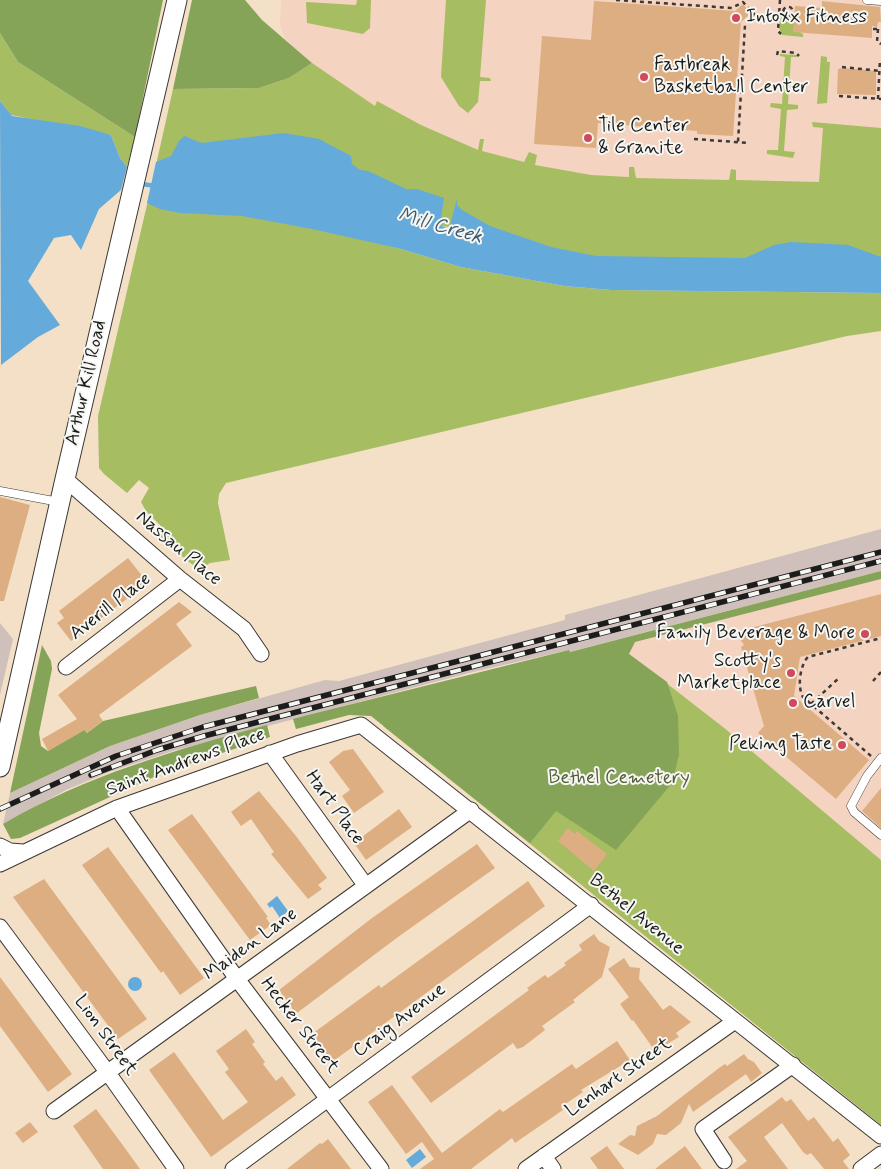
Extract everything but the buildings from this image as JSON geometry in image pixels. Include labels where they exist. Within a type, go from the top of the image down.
[{"type":"street","name":"Arthur Kill Road","points":[[0,767],[6,710],[65,479],[149,113],[177,0]]},
{"type":"street","name":"Nassau Place","points":[[65,479],[180,579],[244,629],[262,654]]},
{"type":"street","name":"Averill Place","points":[[66,668],[180,579]]},
{"type":"street","name":"Saint Andrews Place","points":[[0,864],[118,808],[357,725],[365,726]]},
{"type":"street","name":"Bethel Avenue","points":[[365,726],[881,1136]]},
{"type":"street","name":"Hart Place","points":[[270,754],[366,886]]},
{"type":"street","name":"Hecker Street","points":[[118,808],[237,979],[330,1098],[381,1169]]},
{"type":"street","name":"Maiden Lane","points":[[54,1111],[471,810]]},
{"type":"street","points":[[0,846],[10,852],[25,852]]},
{"type":"street","name":"Craig Avenue","points":[[233,1169],[591,905]]},
{"type":"street","name":"Lion Street","points":[[0,927],[108,1072],[176,1169]]},
{"type":"street","name":"Lenhart Street","points":[[526,1169],[735,1020]]},
{"type":"street","points":[[724,1161],[703,1129],[793,1065]]},
{"type":"street","points":[[861,1169],[881,1154]]},
{"type":"street","points":[[544,1156],[553,1169]]},
{"type":"lane","points":[[867,0],[881,1]]},
{"type":"lane","points":[[0,491],[59,502]]},
{"type":"lane","points":[[877,758],[851,806],[854,812],[881,835]]},
{"type":"path","points":[[616,0],[732,8],[741,3],[746,4],[754,14],[745,25],[738,142]]},
{"type":"path","points":[[780,0],[781,10],[778,31],[781,34]]},
{"type":"path","points":[[873,29],[880,29],[877,42],[881,44]]},
{"type":"path","points":[[776,55],[778,52],[796,53],[799,56]]},
{"type":"path","points":[[838,96],[879,99],[880,59]]},
{"type":"path","points":[[842,67],[880,70]]},
{"type":"path","points":[[694,140],[749,143]]},
{"type":"path","points":[[877,758],[803,697],[800,690],[806,658],[880,639]]},
{"type":"path","points":[[873,682],[881,672]]},
{"type":"path","points":[[811,704],[840,677]]},
{"type":"shaded area","points":[[281,0],[881,0],[881,132],[822,186],[620,182],[468,152],[375,106],[312,63],[285,39],[280,25]]},
{"type":"shaded area","points":[[881,529],[881,571],[569,652],[569,650],[469,673],[173,751],[109,772],[66,790],[3,824],[10,793],[110,746],[200,715],[325,680],[339,681],[565,620],[565,615]]},
{"type":"shaded area","points":[[881,579],[881,860],[712,718],[629,654],[635,642]]},
{"type":"shaded area","points":[[0,623],[13,639],[0,695]]},
{"type":"green space","points":[[0,0],[163,0],[135,137],[18,62],[0,33]]},
{"type":"green space","points":[[192,0],[245,0],[262,20],[312,63],[289,78],[259,88],[173,89]]},
{"type":"green space","points":[[357,0],[371,0],[370,28],[363,34],[307,23],[306,2],[356,5]]},
{"type":"green space","points":[[446,0],[486,0],[480,77],[490,78],[491,81],[480,81],[478,102],[468,113],[459,106],[441,77]]},
{"type":"green space","points":[[781,11],[788,17],[795,13],[795,30],[803,34],[803,37],[782,35],[779,28]]},
{"type":"green space","points":[[0,33],[18,62],[135,137],[127,167],[120,158],[111,135],[11,115],[0,101]]},
{"type":"green space","points":[[780,54],[797,55],[797,57],[791,57],[788,104],[798,105],[798,109],[787,110],[784,151],[795,152],[793,158],[767,154],[767,150],[778,150],[781,109],[770,107],[771,103],[782,104],[785,57],[780,56]]},
{"type":"green space","points":[[821,56],[827,57],[827,62],[830,62],[827,103],[817,104]]},
{"type":"green space","points":[[312,63],[375,106],[377,101],[421,125],[478,150],[480,139],[484,139],[482,151],[524,162],[529,152],[537,155],[535,165],[591,175],[629,177],[629,167],[634,167],[636,178],[729,180],[731,169],[736,170],[736,180],[819,182],[823,128],[813,127],[812,122],[881,128],[881,269],[613,264],[443,226],[154,174],[173,89],[259,88],[289,78]]},
{"type":"green space","points":[[149,196],[229,207],[401,249],[461,267],[564,286],[611,290],[881,293],[881,331],[847,336],[226,483],[219,494],[218,503],[230,560],[210,563],[199,570],[161,539],[160,525],[146,511],[141,502],[149,488],[139,480],[127,493],[99,468],[98,416]]},
{"type":"green space","points":[[881,571],[881,579],[635,642],[629,654],[667,682],[678,716],[679,755],[672,783],[616,850],[556,811],[530,843],[371,716],[349,715],[296,729],[293,719],[569,650],[570,652]]},
{"type":"green space","points":[[42,645],[51,661],[52,669],[39,733],[41,746],[48,751],[84,729],[87,733],[103,721],[256,686],[259,698],[200,715],[110,746],[10,793]]},
{"type":"green space","name":"Bethel Cemetery","points":[[629,654],[723,727],[881,860],[881,1125],[383,726]]},
{"type":"green space","points":[[267,725],[270,737],[165,772],[20,838],[11,839],[3,824],[34,807],[98,778],[198,744]]},
{"type":"water","points":[[0,101],[12,116],[80,126],[111,135],[120,158],[127,167],[121,190],[99,209],[81,250],[71,235],[54,238],[28,281],[60,325],[38,337],[1,365]]},
{"type":"water","points":[[283,133],[319,139],[351,156],[352,164],[360,170],[368,171],[406,189],[417,189],[444,198],[440,225],[449,229],[457,199],[457,205],[462,210],[490,226],[551,247],[596,256],[745,258],[774,245],[791,242],[848,245],[881,257],[881,293],[611,290],[564,286],[461,267],[401,249],[312,229],[242,216],[180,213],[160,209],[147,203],[156,162],[171,156],[184,136],[202,143]]},
{"type":"water","points":[[277,896],[288,911],[280,918],[272,906],[270,908],[267,904]]},
{"type":"water","points":[[132,977],[138,977],[142,984],[138,991],[132,991],[128,987],[128,981]]},
{"type":"water","points":[[420,1149],[426,1157],[412,1168],[406,1160]]},
{"type":"waterway","name":"Mill Creek","points":[[140,184],[157,186]]},
{"type":"railway","points":[[0,809],[116,756],[203,727],[881,552]]},
{"type":"railway","points":[[91,775],[157,750],[204,736],[881,561]]},
{"type":"place","name":"Intoxx Fitness","points":[[736,18]]},
{"type":"place","name":"Fastbreak Basketball Center","points":[[644,77]]},
{"type":"place","name":"Tile Center & Granite","points":[[588,138]]},
{"type":"place","name":"Family Beverage & More","points":[[865,634]]},
{"type":"place","name":"Scotty's Marketplace","points":[[791,673]]},
{"type":"place","name":"Carvel","points":[[793,703]]},
{"type":"place","name":"Peking Taste","points":[[842,745]]}]
